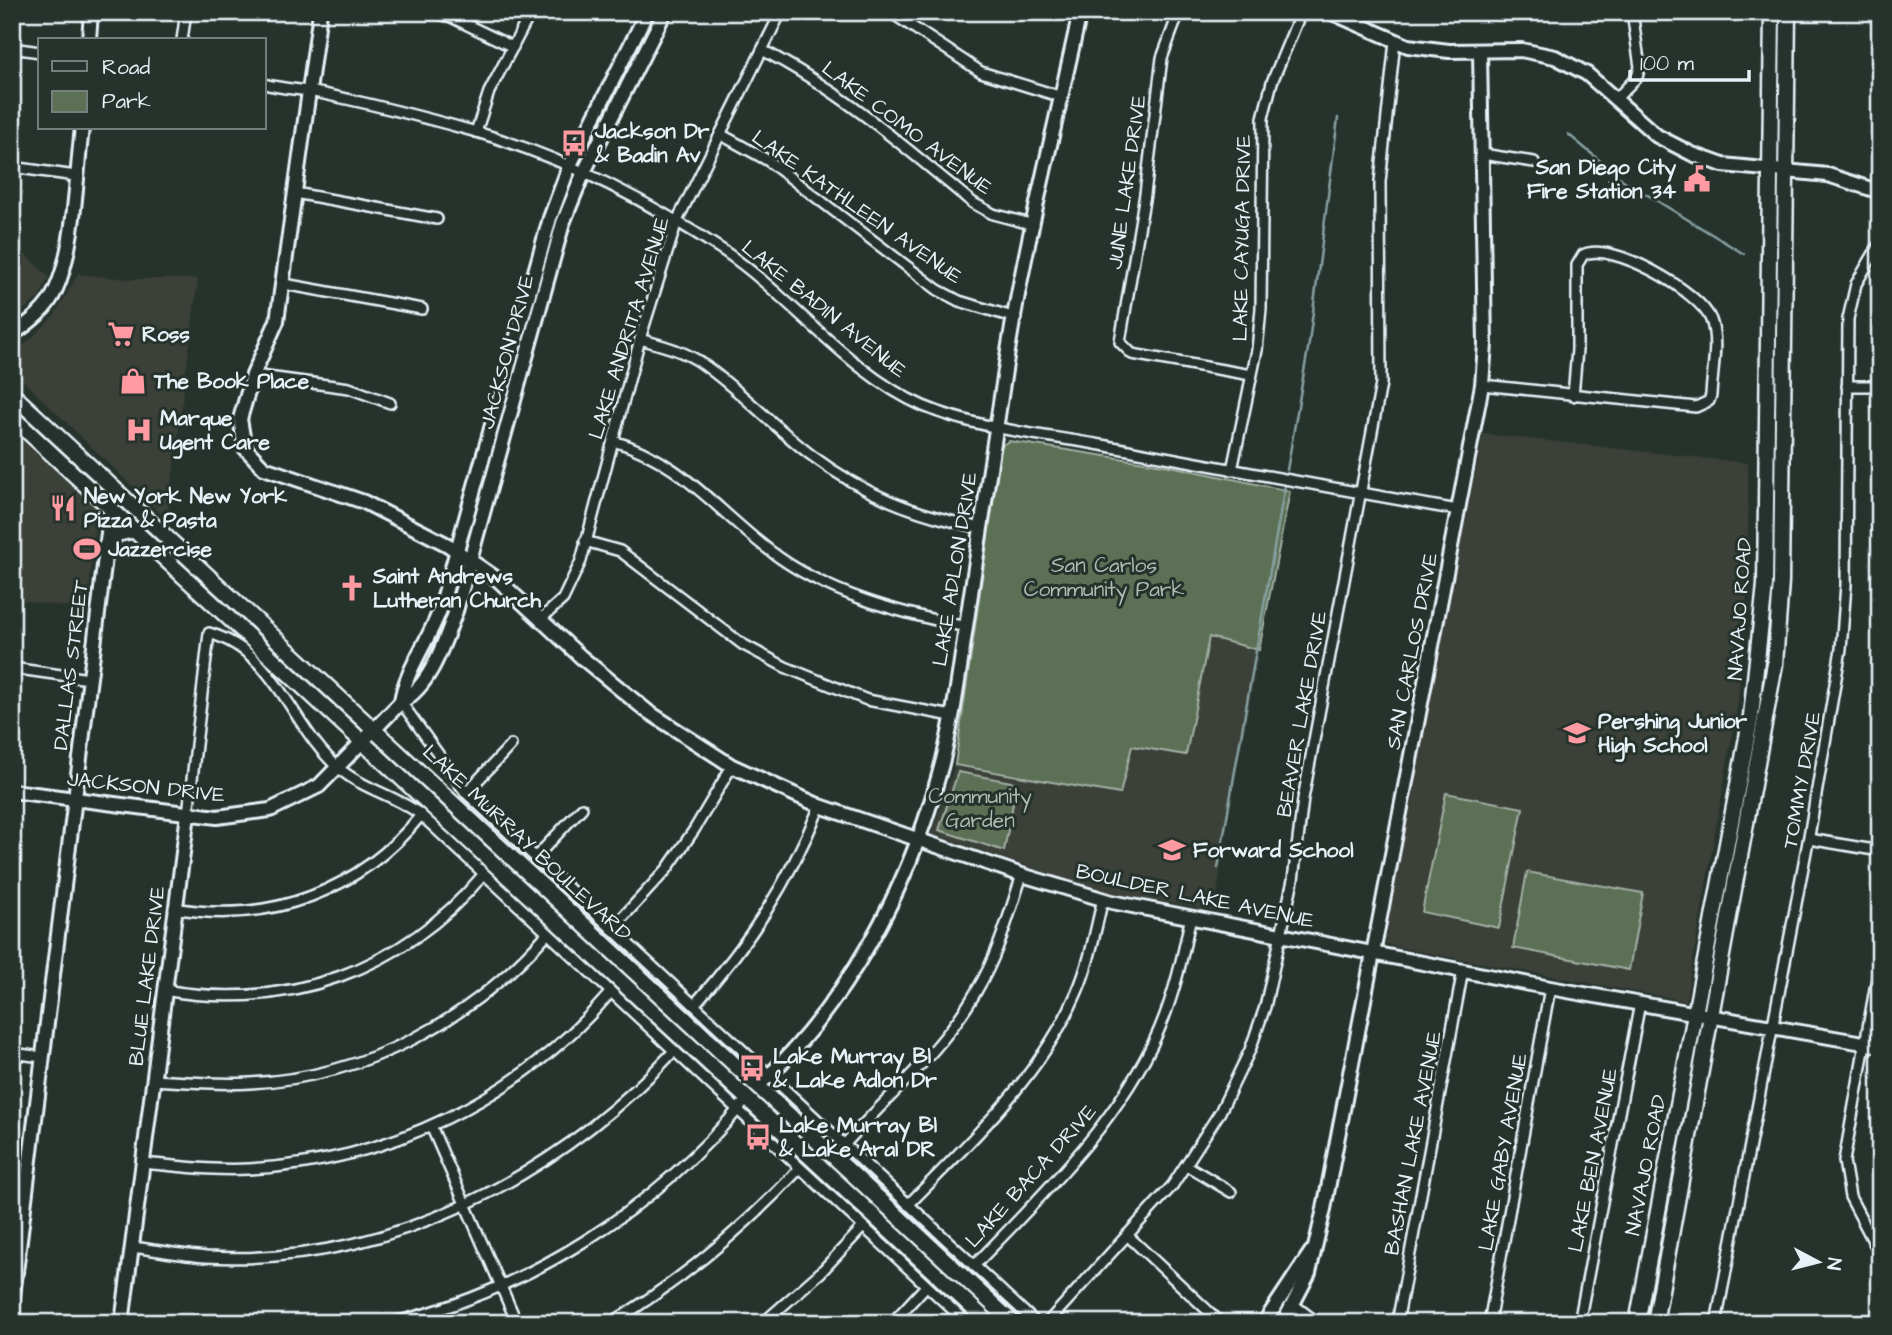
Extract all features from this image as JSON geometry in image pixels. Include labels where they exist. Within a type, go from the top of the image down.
[{"type":"main road","name":"NAVAJO ROAD","points":[[1637,1323],[1697,1013],[1760,652],[1765,585],[1772,12]]},
{"type":"main road","name":"NAVAJO ROAD","points":[[1655,1323],[1713,1016],[1776,650],[1781,582],[1788,12]]},
{"type":"main road","name":"LAKE MURRAY BOULEVARD","points":[[12,394],[1013,1323]]},
{"type":"main road","name":"LAKE MURRAY BOULEVARD","points":[[12,417],[989,1323]]},
{"type":"main road","points":[[105,547],[117,534],[135,530]]},
{"type":"main road","points":[[728,1081],[758,1086]]},
{"type":"main road","points":[[747,1099],[776,1103]]},
{"type":"street","points":[[89,38],[91,12]]},
{"type":"street","points":[[182,38],[186,12]]},
{"type":"street","points":[[320,12],[284,284],[277,321],[253,375],[349,388],[390,403]]},
{"type":"street","points":[[429,12],[451,17],[513,47]]},
{"type":"street","points":[[476,132],[489,92],[531,12]]},
{"type":"street","name":"JACKSON DRIVE","points":[[401,702],[402,685],[432,632],[458,552],[534,268],[569,167],[647,12]]},
{"type":"street","name":"JACKSON DRIVE","points":[[12,792],[188,814],[232,817],[270,810],[305,796],[339,769],[401,702],[413,695],[429,672],[456,611],[555,250],[583,174],[665,12]]},
{"type":"street","name":"LAKE ANDRITA AVENUE","points":[[542,618],[569,591],[640,339],[677,221],[781,12]]},
{"type":"street","points":[[890,12],[981,72],[1062,97]]},
{"type":"street","name":"LAKE ADLON DRIVE","points":[[758,1086],[823,1011],[857,962],[891,902],[918,838],[938,780],[953,716],[1016,318],[1080,12]]},
{"type":"street","name":"JUNE LAKE DRIVE","points":[[1179,12],[1162,58],[1145,194],[1120,336],[1126,350],[1132,354],[1251,375]]},
{"type":"street","name":"LAKE CAYUGA DRIVE","points":[[1232,470],[1261,309],[1262,118],[1272,82],[1301,12]]},
{"type":"street","points":[[1329,12],[1395,41],[1449,51],[1521,50],[1555,57],[1587,74],[1646,128],[1680,149],[1723,165],[1788,169],[1828,175],[1880,192]]},
{"type":"street","points":[[1615,100],[1637,76],[1640,67],[1632,12]]},
{"type":"street","name":"BEAVER LAKE DRIVE","points":[[1047,1323],[1172,1186],[1220,1112],[1250,1049],[1265,1007],[1293,880],[1303,799],[1381,384],[1380,182],[1395,41]]},
{"type":"street","points":[[12,48],[38,52]]},
{"type":"street","name":"LAKE COMO AVENUE","points":[[762,50],[802,71],[850,102],[973,203],[993,214],[1034,225]]},
{"type":"street","name":"SAN CARLOS DRIVE","points":[[1283,1323],[1308,1273],[1324,1209],[1482,385],[1485,344],[1480,51]]},
{"type":"street","name":"LAKE BADIN AVENUE","points":[[268,85],[310,92],[476,132],[569,167],[677,221],[765,282],[874,377],[920,405],[997,427],[1458,510]]},
{"type":"street","points":[[12,335],[43,309],[56,290],[65,262],[82,130]]},
{"type":"street","name":"LAKE KATHLEEN AVENUE","points":[[720,134],[768,160],[938,290],[959,301],[1016,318]]},
{"type":"street","points":[[1482,154],[1534,162]]},
{"type":"street","points":[[12,167],[76,176]]},
{"type":"street","points":[[295,193],[438,219]]},
{"type":"street","name":"TOMMY DRIVE","points":[[1716,1323],[1809,839],[1842,649],[1846,585],[1850,304],[1856,284],[1880,243]]},
{"type":"street","points":[[1482,385],[1573,396],[1696,407],[1709,401],[1711,395],[1714,334],[1705,309],[1691,296],[1627,257],[1594,252],[1583,255],[1577,265],[1577,350],[1573,396]]},
{"type":"street","points":[[284,284],[422,309]]},
{"type":"street","points":[[640,339],[680,351],[700,362],[808,453],[872,495],[908,510],[981,528]]},
{"type":"street","name":"BOULDER LAKE AVENUE","points":[[253,375],[241,411],[240,433],[249,454],[270,471],[364,502],[413,524],[471,561],[542,618],[581,657],[647,711],[732,766],[820,806],[1022,875],[1103,899],[1550,988],[1880,1046]]},
{"type":"street","points":[[1847,386],[1880,386]]},
{"type":"street","points":[[613,441],[640,449],[671,466],[768,550],[817,579],[886,609],[966,627]]},
{"type":"street","name":"DALLAS STREET","points":[[12,1304],[109,506],[118,492]]},
{"type":"street","points":[[585,541],[620,551],[742,644],[785,667],[867,700],[953,716]]},
{"type":"street","name":"BLUE LAKE DRIVE","points":[[122,1323],[209,634],[229,639],[276,682],[339,769]]},
{"type":"street","points":[[12,668],[89,678]]},
{"type":"street","name":"LAKE MURRAY BOULEVARD","points":[[401,702],[466,793],[1036,1323]]},
{"type":"street","points":[[466,793],[511,745]]},
{"type":"street","points":[[612,929],[667,869],[732,766]]},
{"type":"street","points":[[339,769],[359,782],[408,805],[421,816],[967,1323]]},
{"type":"street","points":[[694,1005],[757,929],[777,899],[820,806]]},
{"type":"street","points":[[535,858],[582,808]]},
{"type":"street","points":[[174,908],[239,913],[302,901],[361,872],[399,840],[421,816]]},
{"type":"street","points":[[1809,839],[1880,851]]},
{"type":"street","points":[[164,990],[225,997],[265,995],[305,988],[344,976],[396,951],[428,929],[483,875]]},
{"type":"street","points":[[844,1145],[944,1038],[967,1007],[997,950],[1022,875]]},
{"type":"street","points":[[908,1205],[1019,1085],[1050,1045],[1077,994],[1088,965],[1103,899]]},
{"type":"street","name":"LAKE BACA DRIVE","points":[[974,1266],[1095,1134],[1137,1074],[1166,1012],[1191,916]]},
{"type":"street","points":[[154,1080],[226,1084],[270,1082],[324,1072],[377,1056],[415,1039],[470,1006],[518,965],[547,934]]},
{"type":"street","points":[[1880,961],[1844,1161],[1850,1197],[1880,1254]]},
{"type":"street","name":"BASHAN LAKE AVENUE","points":[[1397,1323],[1463,970]]},
{"type":"street","name":"LAKE GABY AVENUE","points":[[1489,1323],[1550,988]]},
{"type":"street","points":[[142,1163],[223,1170],[293,1165],[362,1151],[431,1126],[491,1095],[530,1068],[567,1038],[610,993]]},
{"type":"street","name":"LAKE BEN AVENUE","points":[[1579,1323],[1640,1003]]},
{"type":"street","points":[[132,1247],[216,1257],[309,1250],[393,1232],[466,1204],[533,1169],[583,1135],[623,1102],[674,1051]]},
{"type":"street","points":[[12,1053],[43,1057]]},
{"type":"street","points":[[391,1323],[500,1286],[572,1248],[632,1208],[687,1163],[747,1099]]},
{"type":"street","points":[[431,1126],[517,1323]]},
{"type":"street","points":[[1186,1165],[1231,1192]]},
{"type":"street","points":[[611,1323],[707,1256],[751,1219],[800,1169]]},
{"type":"street","points":[[763,1323],[821,1272],[863,1227]]},
{"type":"street","points":[[1127,1236],[1221,1323]]},
{"type":"street","name":"SAN CARLOS DRIVE","points":[[1264,1323],[1312,1252]]},
{"type":"street","points":[[892,1323],[926,1286]]},
{"type":"street","points":[[1294,1305],[1318,1323]]},
{"type":"shaded area","points":[[12,242],[49,277],[39,298],[12,319]]},
{"type":"shaded area","points":[[78,274],[128,279],[198,279],[167,520],[12,370],[12,357],[54,316]]},
{"type":"shaded area","points":[[12,429],[97,508],[87,610],[12,599]]},
{"type":"shaded area","name":"Pershing Junior High School","points":[[1483,434],[1748,463],[1748,580],[1738,701],[1686,1001],[1385,943],[1416,764]]},
{"type":"shaded area","points":[[1209,636],[1259,650],[1224,843],[1215,911],[1101,891],[931,834],[955,765],[1120,794],[1132,746],[1186,754]]},
{"type":"green space","name":"San Carlos Community Park","points":[[1009,441],[1170,466],[1290,491],[1259,650],[1209,637],[1186,755],[1132,746],[1120,794],[955,765],[1001,446]]},
{"type":"green space","name":"Community Garden","points":[[958,772],[1017,783],[1004,851],[939,830]]},
{"type":"green space","points":[[1446,793],[1523,808],[1499,928],[1422,912]]},
{"type":"green space","points":[[1527,872],[1643,893],[1629,970],[1513,948]]},
{"type":"waterway","points":[[1287,470],[1309,343],[1338,118]]},
{"type":"waterway","points":[[1568,134],[1623,180],[1744,254]]},
{"type":"waterway","points":[[1218,868],[1285,485]]},
{"type":"place","name":"Jackson Dr & Badin Av","points":[[574,143]]},
{"type":"place","name":"San Diego City Fire Station 34","points":[[1697,179]]},
{"type":"place","name":"Ross","points":[[121,334]]},
{"type":"place","name":"The Book Place","points":[[133,381]]},
{"type":"place","name":"Marque Ugent Care","points":[[139,430]]},
{"type":"place","name":"New York New York Pizza & Pasta","points":[[63,508]]},
{"type":"place","name":"Jazzercise","points":[[87,549]]},
{"type":"place","name":"Saint Andrews Lutheran Church","points":[[352,588]]},
{"type":"place","name":"Pershing Junior High School","points":[[1577,733]]},
{"type":"place","name":"Forward School","points":[[1172,850]]},
{"type":"place","name":"Lake Murray Bl & Lake Adlon Dr","points":[[752,1068]]},
{"type":"place","name":"Lake Murray Bl & Lake Aral DR","points":[[758,1137]]}]
